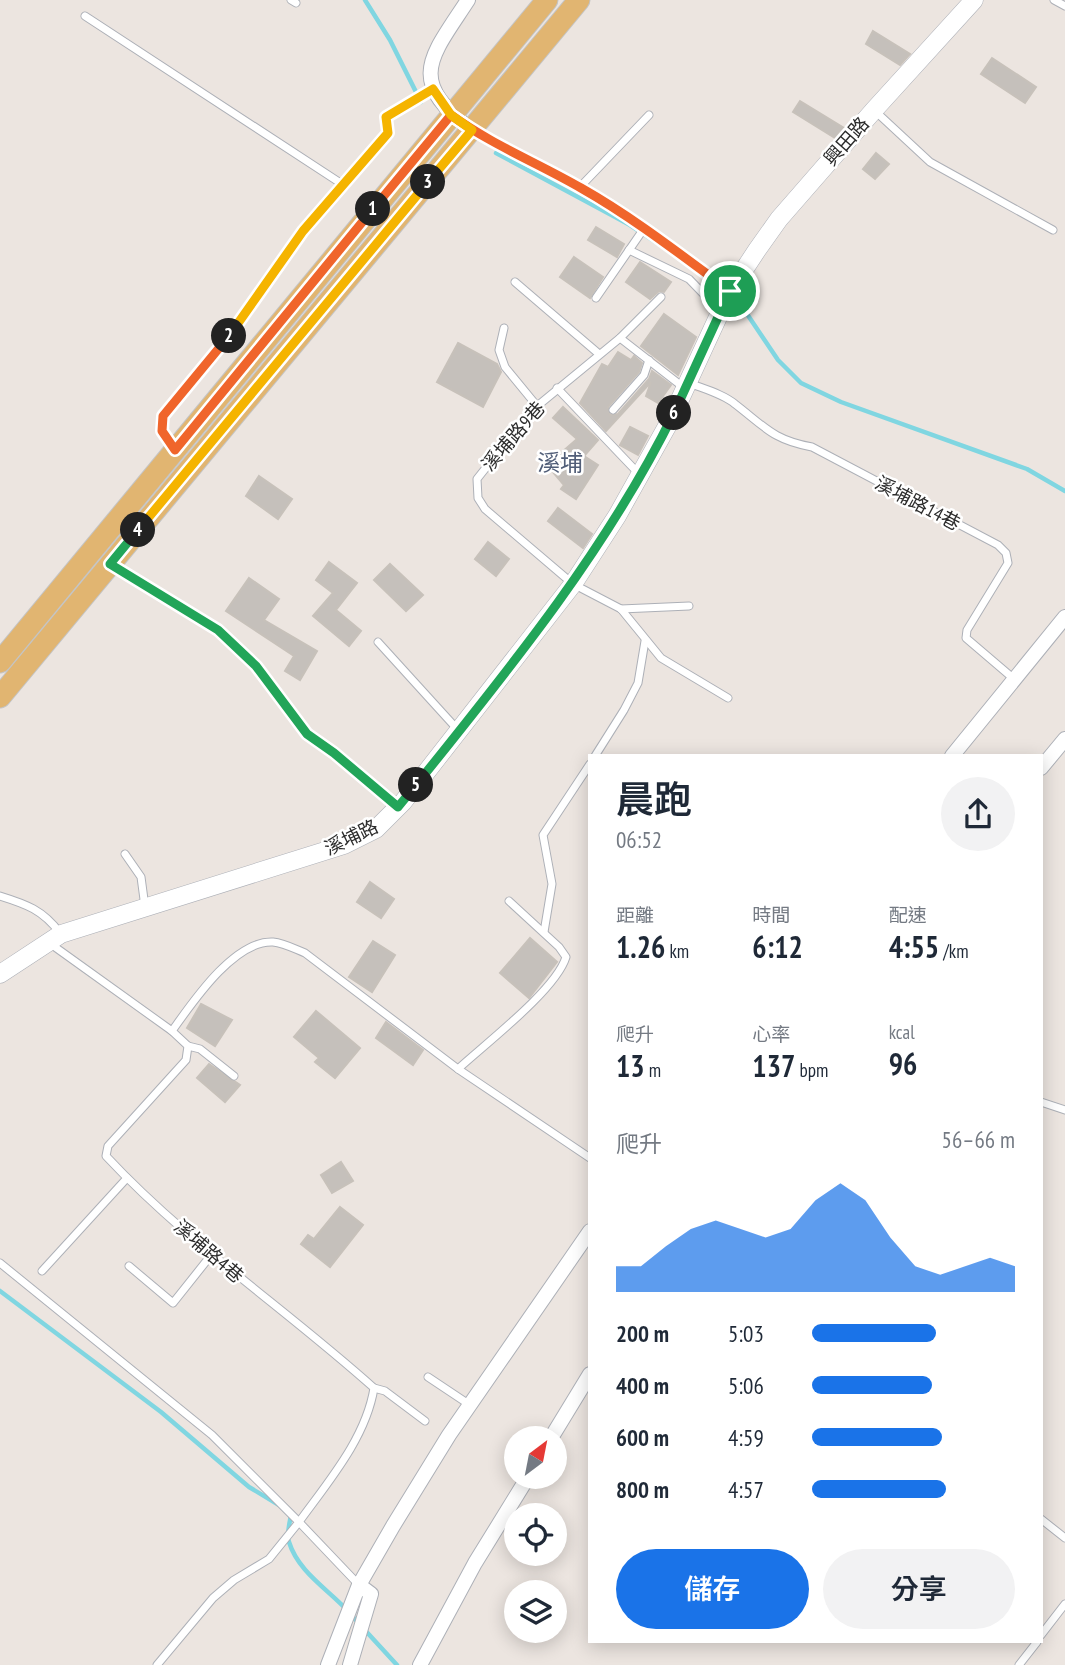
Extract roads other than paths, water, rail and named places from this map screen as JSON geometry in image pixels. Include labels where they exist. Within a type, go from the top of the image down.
[{"type":"main road","points":[[0,662],[547,0]]},
{"type":"main road","points":[[0,697],[579,0]]},
{"type":"street","points":[[468,0],[430,62],[433,89],[451,115],[472,130]]},
{"type":"street","name":"興田路","points":[[730,291],[779,219],[974,0]]},
{"type":"street","name":"溪埔路","points":[[0,974],[54,938],[344,845],[376,830],[459,732],[573,584],[640,475],[687,386],[730,291]]},
{"type":"street","points":[[954,754],[1065,617]]},
{"type":"street","points":[[1043,766],[1065,739]]},
{"type":"street","points":[[328,1665],[359,1585],[470,1405],[588,1234]]},
{"type":"street","points":[[558,1426],[588,1377]]},
{"type":"street","points":[[420,1665],[475,1563],[521,1489]]},
{"type":"street","points":[[350,1665],[371,1594],[359,1585]]},
{"type":"lane","points":[[1054,0],[1065,6]]},
{"type":"lane","points":[[85,16],[345,186]]},
{"type":"lane","points":[[175,450],[162,431],[163,416],[217,354],[303,231],[345,186],[388,133],[386,117],[433,89]]},
{"type":"lane","points":[[874,110],[930,162],[1053,230]]},
{"type":"lane","points":[[580,187],[649,115]]},
{"type":"lane","points":[[472,130],[580,187],[730,291]]},
{"type":"lane","points":[[596,298],[643,229]]},
{"type":"lane","points":[[631,248],[690,279],[720,311]]},
{"type":"lane","points":[[515,282],[599,354]]},
{"type":"lane","name":"溪埔路9巷","points":[[621,609],[573,584],[485,509],[478,498],[477,479],[537,406],[620,338],[661,297]]},
{"type":"lane","points":[[504,328],[499,349],[505,367],[537,406]]},
{"type":"lane","points":[[620,338],[687,386]]},
{"type":"lane","points":[[612,410],[644,375],[649,360]]},
{"type":"lane","name":"溪埔路14巷","points":[[687,386],[735,403],[746,415],[786,443],[812,447],[998,545],[1006,553],[1008,564],[967,630],[966,638],[1014,679]]},
{"type":"lane","points":[[557,388],[640,475]]},
{"type":"lane","points":[[110,564],[218,630],[256,666],[307,734],[398,807]]},
{"type":"lane","points":[[621,609],[689,606]]},
{"type":"lane","points":[[621,609],[661,658],[728,698]]},
{"type":"lane","points":[[596,754],[638,683],[645,640]]},
{"type":"lane","points":[[378,642],[459,732]]},
{"type":"lane","points":[[544,932],[552,884],[543,835],[588,767]]},
{"type":"lane","points":[[125,854],[141,877],[145,908]]},
{"type":"lane","points":[[0,896],[33,906],[48,917],[54,938],[188,1046],[200,1049],[234,1076]]},
{"type":"lane","points":[[458,1069],[532,1001],[562,969],[566,957],[544,932],[509,901]]},
{"type":"lane","points":[[172,1031],[215,974],[252,949],[272,942],[305,953],[458,1069],[588,1157]]},
{"type":"lane","name":"溪埔路4巷","points":[[188,1046],[186,1060],[108,1146],[106,1156],[212,1254],[374,1388],[386,1391],[425,1421]]},
{"type":"lane","points":[[1043,1103],[1065,1110]]},
{"type":"lane","points":[[42,1271],[127,1178]]},
{"type":"lane","points":[[129,1266],[173,1303],[212,1254]]},
{"type":"lane","points":[[0,1263],[212,1435],[359,1585]]},
{"type":"lane","points":[[428,1377],[470,1405]]},
{"type":"lane","points":[[157,1665],[213,1598],[234,1580],[269,1559],[299,1522],[343,1460],[371,1407],[374,1388]]},
{"type":"lane","points":[[1043,1521],[1065,1538]]},
{"type":"lane","points":[[1043,1632],[1065,1604]]},
{"type":"lane","points":[[1019,1665],[1036,1643]]},
{"type":"waterway","points":[[365,0],[390,40],[421,102]]},
{"type":"waterway","points":[[496,153],[630,225],[692,266]]},
{"type":"waterway","points":[[741,305],[778,360],[801,383],[841,402],[1027,469],[1065,491]]},
{"type":"waterway","points":[[0,1291],[161,1412],[249,1487],[279,1505]]},
{"type":"waterway","points":[[291,1515],[288,1536],[293,1552],[313,1578],[346,1609]]},
{"type":"waterway","points":[[352,1616],[397,1665]]},
{"type":"district","name":"溪埔","points":[[560,462]]}]
